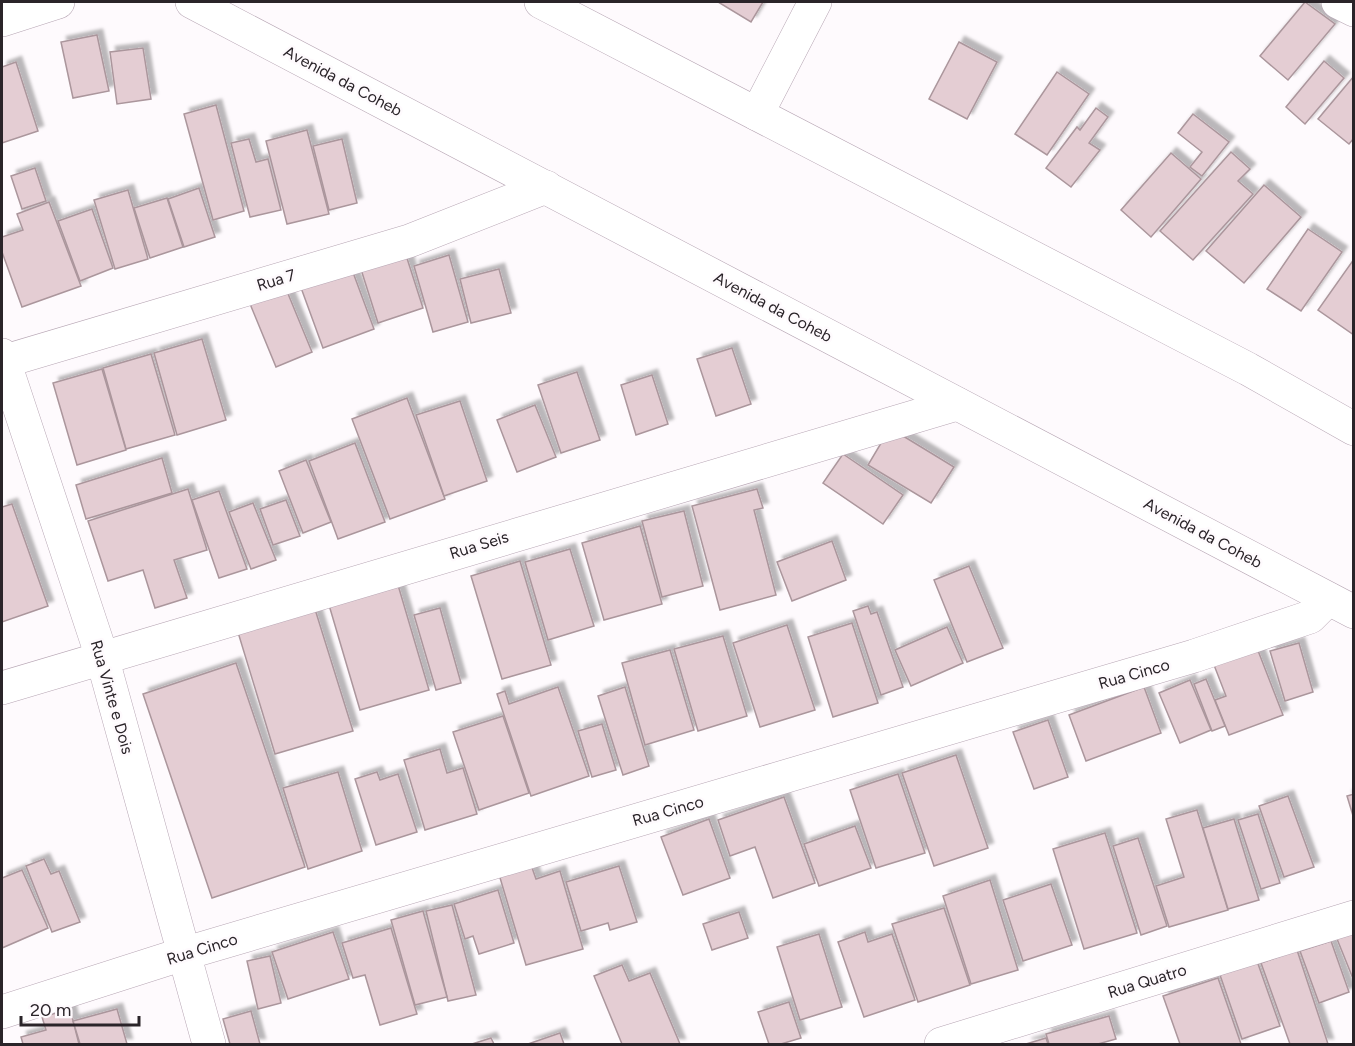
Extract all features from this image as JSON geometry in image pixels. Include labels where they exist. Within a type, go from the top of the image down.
[{"type":"street","points":[[2,20],[58,2]]},
{"type":"street","name":"Avenida da Coheb","points":[[192,2],[1341,606]]},
{"type":"street","points":[[541,2],[1248,369],[1353,429]]},
{"type":"street","points":[[757,114],[815,2]]},
{"type":"street","points":[[1338,2],[1353,10]]},
{"type":"street","name":"Rua 7","points":[[2,360],[409,241],[546,188]]},
{"type":"street","name":"Rua Vinte e Dois","points":[[2,360],[102,657],[209,1044]]},
{"type":"street","name":"Rua Seis","points":[[2,688],[957,404]]},
{"type":"street","name":"Rua Cinco","points":[[2,1012],[183,954],[1194,656],[1341,606]]},
{"type":"street","name":"Rua Quatro","points":[[941,1044],[1353,917]]},
{"type":"building","points":[[718,2],[763,2],[751,22]]},
{"type":"building","points":[[1305,2],[1335,24],[1288,80],[1260,56]]},
{"type":"building","points":[[97,35],[109,91],[73,98],[61,42]]},
{"type":"building","points":[[959,42],[997,62],[967,119],[929,99]]},
{"type":"building","points":[[143,48],[151,99],[117,104],[110,52]]},
{"type":"building","points":[[1324,61],[1344,78],[1305,124],[1286,107]]},
{"type":"building","points":[[16,62],[38,131],[2,143],[2,67]]},
{"type":"building","points":[[1057,72],[1089,94],[1047,155],[1015,134]]},
{"type":"building","points":[[1354,76],[1354,138],[1349,144],[1318,119]]},
{"type":"building","points":[[216,105],[244,211],[213,220],[184,114]]},
{"type":"building","points":[[1096,108],[1108,117],[1089,143],[1100,150],[1071,187],[1046,168],[1077,127],[1080,130]]},
{"type":"building","points":[[1193,114],[1229,142],[1202,176],[1190,167],[1202,152],[1178,133]]},
{"type":"building","points":[[307,130],[329,214],[287,224],[266,141]]},
{"type":"building","points":[[249,139],[256,162],[268,159],[281,210],[250,217],[231,143]]},
{"type":"building","points":[[342,139],[357,203],[329,210],[313,146]]},
{"type":"building","points":[[1231,152],[1250,169],[1238,181],[1253,194],[1193,260],[1160,231]]},
{"type":"building","points":[[1171,153],[1201,179],[1151,237],[1121,210]]},
{"type":"building","points":[[35,168],[46,201],[22,209],[11,176]]},
{"type":"building","points":[[1264,185],[1301,217],[1244,283],[1206,251]]},
{"type":"building","points":[[199,188],[215,237],[184,247],[168,199]]},
{"type":"building","points":[[128,190],[148,259],[115,269],[94,200]]},
{"type":"building","points":[[167,198],[183,247],[150,258],[134,208]]},
{"type":"building","points":[[49,202],[81,286],[22,307],[2,252],[2,237],[23,230],[17,214]]},
{"type":"building","points":[[92,209],[113,268],[80,281],[58,221]]},
{"type":"building","points":[[1308,229],[1342,252],[1301,311],[1267,289]]},
{"type":"building","points":[[404,249],[423,308],[378,323],[359,263]]},
{"type":"building","points":[[449,255],[468,322],[433,332],[414,266]]},
{"type":"building","points":[[1354,259],[1354,335],[1318,310]]},
{"type":"building","points":[[351,267],[374,329],[323,348],[300,285]]},
{"type":"building","points":[[499,269],[511,313],[471,323],[460,279]]},
{"type":"building","points":[[284,284],[312,352],[276,367],[248,299]]},
{"type":"building","points":[[202,339],[226,420],[177,435],[154,353]]},
{"type":"building","points":[[732,348],[751,404],[716,416],[697,359]]},
{"type":"building","points":[[151,354],[175,435],[126,449],[103,368]]},
{"type":"building","points":[[102,369],[126,450],[77,465],[53,383]]},
{"type":"building","points":[[577,372],[600,440],[561,453],[538,385]]},
{"type":"building","points":[[652,375],[668,424],[636,435],[621,385]]},
{"type":"building","points":[[407,398],[445,499],[390,519],[352,419]]},
{"type":"building","points":[[460,401],[487,481],[444,496],[416,415]]},
{"type":"building","points":[[535,405],[556,457],[517,472],[497,420]]},
{"type":"building","points":[[890,428],[954,467],[931,503],[868,465]]},
{"type":"building","points":[[355,443],[385,522],[338,539],[309,461]]},
{"type":"building","points":[[843,454],[903,495],[883,524],[823,483]]},
{"type":"building","points":[[162,458],[172,493],[86,519],[76,485]]},
{"type":"building","points":[[306,460],[331,522],[303,533],[279,471]]},
{"type":"building","points":[[188,489],[207,550],[174,560],[187,598],[155,608],[143,570],[108,581],[88,521]]},
{"type":"building","points":[[757,489],[763,508],[754,510],[776,595],[720,610],[692,506]]},
{"type":"building","points":[[219,491],[247,569],[219,578],[192,500]]},
{"type":"building","points":[[286,500],[300,536],[273,545],[260,509]]},
{"type":"building","points":[[253,503],[276,560],[251,569],[229,512]]},
{"type":"building","points":[[12,504],[48,606],[2,622],[2,507]]},
{"type":"building","points":[[684,511],[703,586],[662,597],[642,521]]},
{"type":"building","points":[[640,526],[662,604],[604,620],[582,543]]},
{"type":"building","points":[[832,541],[846,580],[792,601],[777,562]]},
{"type":"building","points":[[570,549],[594,626],[548,640],[525,562]]},
{"type":"building","points":[[520,561],[551,665],[502,679],[471,576]]},
{"type":"building","points":[[969,566],[1003,648],[967,662],[934,580]]},
{"type":"building","points":[[398,585],[429,690],[360,710],[329,605]]},
{"type":"building","points":[[314,606],[353,731],[275,754],[237,629]]},
{"type":"building","points":[[868,606],[871,614],[877,612],[903,687],[881,695],[853,611]]},
{"type":"building","points":[[440,608],[461,683],[436,690],[414,615]]},
{"type":"building","points":[[852,623],[878,703],[833,717],[808,637]]},
{"type":"building","points":[[787,625],[815,710],[760,727],[733,643]]},
{"type":"building","points":[[947,627],[963,663],[911,686],[895,650]]},
{"type":"building","points":[[723,636],[747,716],[698,731],[674,649]]},
{"type":"building","points":[[1299,643],[1313,692],[1285,701],[1270,651]]},
{"type":"building","points":[[1257,648],[1283,715],[1229,735],[1215,700],[1226,696],[1214,665]]},
{"type":"building","points":[[670,650],[694,730],[645,745],[622,663]]},
{"type":"building","points":[[236,663],[305,867],[212,898],[143,694]]},
{"type":"building","points":[[1206,679],[1225,726],[1212,731],[1194,684]]},
{"type":"building","points":[[1190,680],[1211,730],[1180,743],[1159,693]]},
{"type":"building","points":[[558,687],[589,776],[531,796],[497,694],[505,691],[509,704]]},
{"type":"building","points":[[625,687],[649,766],[623,775],[598,696]]},
{"type":"building","points":[[1144,687],[1161,733],[1086,761],[1069,715]]},
{"type":"building","points":[[503,716],[529,793],[479,810],[453,732]]},
{"type":"building","points":[[1048,720],[1068,777],[1034,789],[1013,732]]},
{"type":"building","points":[[602,724],[616,770],[592,777],[578,731]]},
{"type":"building","points":[[440,749],[447,773],[463,768],[477,814],[425,830],[404,760]]},
{"type":"building","points":[[956,755],[988,848],[934,866],[902,773]]},
{"type":"building","points":[[338,772],[362,851],[308,869],[283,788]]},
{"type":"building","points":[[377,772],[380,780],[398,774],[417,832],[376,845],[355,779]]},
{"type":"building","points":[[898,774],[925,853],[876,868],[850,790]]},
{"type":"building","points":[[1354,794],[1354,819],[1347,796]]},
{"type":"building","points":[[1288,796],[1314,867],[1284,877],[1259,806]]},
{"type":"building","points":[[784,797],[815,883],[773,898],[755,847],[730,856],[718,820]]},
{"type":"building","points":[[1197,810],[1228,910],[1169,927],[1156,886],[1184,877],[1166,819]]},
{"type":"building","points":[[1258,814],[1280,883],[1261,889],[1238,820]]},
{"type":"building","points":[[709,819],[730,878],[683,895],[661,837]]},
{"type":"building","points":[[1234,819],[1259,900],[1228,909],[1203,828]]},
{"type":"building","points":[[855,826],[871,868],[819,886],[804,844]]},
{"type":"building","points":[[1105,833],[1137,933],[1084,949],[1053,849]]},
{"type":"building","points":[[1138,838],[1167,926],[1141,935],[1113,846]]},
{"type":"building","points":[[44,859],[51,874],[59,871],[80,922],[52,932],[26,866]]},
{"type":"building","points":[[530,862],[536,879],[560,871],[583,949],[526,965],[498,871]]},
{"type":"building","points":[[619,866],[637,922],[610,930],[608,923],[581,931],[566,882]]},
{"type":"building","points":[[22,870],[48,928],[2,948],[2,878]]},
{"type":"building","points":[[990,880],[1018,970],[971,984],[943,896]]},
{"type":"building","points":[[1051,884],[1072,945],[1023,961],[1003,900]]},
{"type":"building","points":[[498,890],[514,943],[479,954],[473,936],[465,939],[454,904]]},
{"type":"building","points":[[452,905],[476,995],[448,1001],[426,911]]},
{"type":"building","points":[[944,908],[970,985],[918,1002],[892,924]]},
{"type":"building","points":[[423,911],[447,997],[415,1005],[391,920]]},
{"type":"building","points":[[739,912],[748,938],[712,950],[703,924]]},
{"type":"building","points":[[1354,927],[1354,981],[1335,934]]},
{"type":"building","points":[[391,928],[417,1014],[380,1025],[365,975],[353,978],[342,943]]},
{"type":"building","points":[[333,932],[349,979],[288,999],[272,952]]},
{"type":"building","points":[[865,932],[868,942],[892,934],[915,1000],[864,1017],[838,942]]},
{"type":"building","points":[[819,934],[842,1007],[800,1020],[777,947]]},
{"type":"building","points":[[1331,941],[1349,992],[1319,1003],[1300,951]]},
{"type":"building","points":[[1297,950],[1328,1044],[1290,1044],[1261,963]]},
{"type":"building","points":[[270,956],[281,1003],[258,1009],[247,961]]},
{"type":"building","points":[[1257,961],[1280,1026],[1242,1039],[1220,975]]},
{"type":"building","points":[[622,965],[629,981],[650,973],[680,1044],[622,1044],[594,976]]},
{"type":"building","points":[[1218,978],[1241,1044],[1180,1044],[1163,996]]},
{"type":"building","points":[[789,1002],[801,1038],[781,1044],[769,1044],[758,1012]]},
{"type":"building","points":[[70,1009],[79,1044],[23,1044],[21,1037],[46,1030],[42,1017]]},
{"type":"building","points":[[117,1009],[127,1044],[80,1044],[73,1021]]},
{"type":"building","points":[[251,1011],[260,1044],[230,1044],[223,1019]]},
{"type":"building","points":[[1109,1016],[1116,1039],[1098,1044],[1049,1044],[1046,1034]]},
{"type":"building","points":[[560,1033],[564,1044],[528,1044]]},
{"type":"building","points":[[491,1038],[494,1044],[472,1044]]},
{"type":"building","points":[[1046,1038],[1048,1044],[1026,1044]]}]
